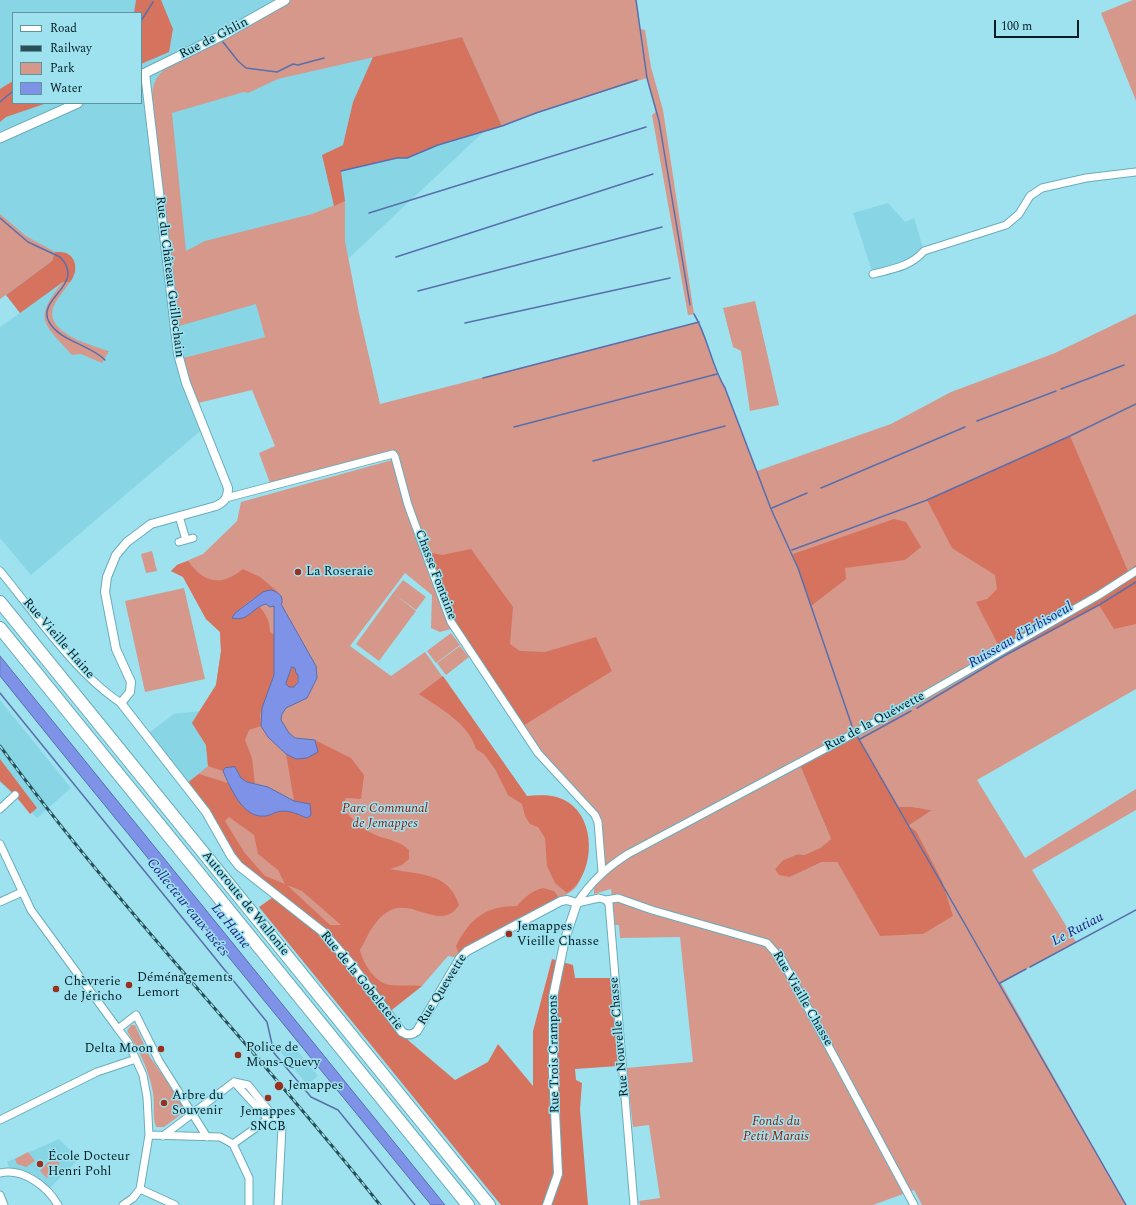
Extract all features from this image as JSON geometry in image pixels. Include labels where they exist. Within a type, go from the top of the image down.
[{"type":"highway","name":"Autoroute de Wallonie","points":[[0,602],[489,1205]]},
{"type":"highway","name":"Autoroute de Wallonie","points":[[0,628],[468,1205]]},
{"type":"main road","name":"Rue de Ghlin","points":[[143,74],[223,35],[285,0]]},
{"type":"main road","points":[[0,138],[76,104]]},
{"type":"street","name":"Rue du Château Guillochain","points":[[143,74],[178,354],[186,383],[228,488],[226,498]]},
{"type":"street","points":[[873,274],[904,266],[916,260],[924,251],[1006,225],[1019,214],[1030,196],[1042,188],[1086,178],[1136,172]]},
{"type":"street","name":"Chasse Fontaine","points":[[226,498],[393,454],[408,505],[451,622],[538,753],[595,816],[599,827],[602,872]]},
{"type":"street","points":[[121,703],[130,692],[131,682],[114,643],[105,592],[107,577],[116,555],[127,542],[151,524],[216,506],[226,498]]},
{"type":"street","points":[[179,516],[186,540]]},
{"type":"street","name":"Rue Vieille Haine","points":[[0,570],[60,646],[100,688],[121,703]]},
{"type":"street","name":"Rue de la Quéwette","points":[[577,904],[590,884],[610,865],[642,846],[911,703],[1099,595],[1136,571]]},
{"type":"street","name":"Rue de la Gobeleterie","points":[[121,703],[206,812],[231,856],[239,866],[323,932],[351,964],[402,1032],[410,1035],[417,1031]]},
{"type":"street","points":[[0,809],[15,795]]},
{"type":"street","points":[[0,844],[31,910],[118,1029],[136,1059],[146,1087],[149,1135],[140,1189],[133,1198],[123,1205]]},
{"type":"street","points":[[0,902],[22,892]]},
{"type":"street","points":[[577,904],[599,898],[606,900]]},
{"type":"street","name":"Rue Vieille Chasse","points":[[606,900],[618,898],[652,910],[767,943],[772,947],[782,960],[914,1205]]},
{"type":"street","name":"Rue Quewette","points":[[417,1031],[460,958],[472,946],[561,901],[567,900],[577,904]]},
{"type":"street","name":"Rue Nouvelle Chasse","points":[[606,900],[609,904],[634,1205]]},
{"type":"street","name":"Rue Trois Crampons","points":[[547,1205],[558,1174],[553,1069],[553,997],[564,939],[577,904]]},
{"type":"street","points":[[118,1029],[136,1015],[159,1061],[207,1136]]},
{"type":"street","points":[[0,1120],[97,1072],[136,1059]]},
{"type":"street","points":[[163,1136],[234,1082],[248,1085],[270,1117],[282,1127],[278,1205]]},
{"type":"street","points":[[233,1144],[270,1117]]},
{"type":"street","points":[[149,1135],[220,1137],[233,1144],[249,1178],[250,1205]]},
{"type":"street","points":[[0,1173],[12,1172],[37,1182],[46,1189],[58,1205]]},
{"type":"street","points":[[140,1189],[175,1205]]},
{"type":"street","points":[[0,1195],[4,1205]]},
{"type":"shaded area","points":[[0,0],[624,0],[265,337],[186,357],[204,428],[31,575],[0,538],[0,327],[20,313],[6,295],[0,299]]},
{"type":"shaded area","points":[[136,0],[161,0],[173,29],[169,52],[142,64],[142,12],[134,12]]},
{"type":"shaded area","points":[[462,37],[502,126],[438,145],[407,158],[397,158],[341,171],[345,201],[334,206],[322,155],[343,145],[353,102],[373,57]]},
{"type":"shaded area","points":[[12,82],[12,104],[44,104],[6,117],[0,122],[0,89]]},
{"type":"shaded area","points":[[888,203],[905,222],[914,218],[924,251],[916,260],[873,274],[853,213]]},
{"type":"shaded area","points":[[55,252],[67,253],[74,260],[75,271],[72,279],[70,282],[63,282],[20,313],[6,295],[52,261]]},
{"type":"shaded area","points":[[1070,436],[1128,571],[1136,565],[1136,624],[1114,629],[1099,605],[1004,656],[976,602],[987,599],[997,589],[995,575],[952,548],[927,500]]},
{"type":"shaded area","points":[[894,519],[906,522],[921,547],[905,560],[845,568],[846,579],[811,606],[793,554]]},
{"type":"shaded area","points":[[471,549],[513,607],[510,644],[520,651],[545,652],[596,637],[612,671],[521,727],[451,622],[426,554],[432,553],[442,555]]},
{"type":"shaded area","points":[[188,561],[200,574],[213,580],[227,578],[235,575],[243,569],[260,577],[278,592],[266,592],[260,595],[249,601],[232,617],[243,618],[259,606],[267,618],[270,632],[275,635],[274,675],[260,715],[261,726],[249,730],[245,740],[252,758],[255,784],[247,782],[225,768],[223,771],[208,766],[206,745],[192,723],[216,685],[221,651],[220,632],[206,619],[183,577],[171,571],[177,565]]},
{"type":"shaded area","points":[[292,667],[295,668],[297,680],[294,687],[289,687],[286,684]]},
{"type":"shaded area","points":[[443,676],[527,796],[551,796],[563,799],[573,806],[581,815],[586,826],[589,839],[587,864],[576,886],[567,893],[555,883],[547,866],[545,838],[538,827],[530,824],[525,816],[522,804],[508,795],[495,769],[484,754],[476,749],[467,732],[460,724],[453,717],[419,694]]},
{"type":"shaded area","points":[[0,700],[71,788],[37,818],[0,782]]},
{"type":"shaded area","points":[[200,711],[192,723],[206,745],[208,766],[188,783],[150,732],[174,714]]},
{"type":"shaded area","points":[[856,733],[899,807],[932,810],[908,826],[916,831],[942,881],[953,916],[923,934],[880,936],[837,862],[822,862],[790,877],[779,875],[775,869],[783,860],[798,854],[804,855],[820,848],[831,839],[799,763]]},
{"type":"shaded area","points":[[315,740],[351,758],[364,775],[361,799],[346,798],[342,808],[367,831],[398,843],[409,850],[409,859],[402,865],[390,869],[422,874],[440,881],[448,886],[459,905],[452,913],[444,916],[435,916],[408,908],[398,908],[389,911],[375,923],[360,950],[370,972],[379,981],[390,985],[422,986],[388,1013],[409,1041],[455,1080],[488,1062],[498,1044],[533,1086],[533,1031],[552,959],[573,965],[575,978],[610,978],[618,1066],[575,1069],[576,1080],[582,1083],[580,1109],[588,1205],[501,1205],[259,907],[276,895],[324,932],[240,865],[186,784],[199,774],[228,783],[234,793],[266,816],[286,810],[307,818],[302,803],[294,801],[286,754],[296,759],[318,752]],"holes":[[[229,817],[254,835],[258,854],[278,870],[285,884],[265,876],[244,852],[225,821]],[[287,885],[302,891],[341,925],[330,925]]]},
{"type":"shaded area","points":[[0,759],[37,808],[30,814],[15,795],[0,781]]},
{"type":"shaded area","points":[[543,888],[554,891],[561,901],[460,958],[456,946],[461,936],[473,921],[488,911],[496,908],[517,906],[528,895]]},
{"type":"shaded area","points":[[291,1043],[318,1076],[307,1085],[280,1051]]},
{"type":"shaded area","name":"École Docteur Henri Pohl","points":[[59,1139],[79,1159],[50,1188],[33,1174],[9,1167],[7,1162]]},
{"type":"green space","points":[[285,0],[636,0],[640,29],[645,30],[651,67],[663,110],[694,314],[688,315],[652,115],[656,112],[647,78],[536,113],[502,126],[462,37],[278,79],[248,93],[244,92],[172,113],[186,251],[205,241],[312,214],[345,201],[345,241],[359,313],[380,404],[699,322],[717,374],[725,388],[757,471],[891,424],[951,392],[1055,353],[1136,314],[1136,689],[977,780],[1025,858],[1136,789],[1136,810],[1032,870],[1076,942],[1001,983],[1126,1205],[922,1205],[914,1190],[873,1205],[640,1205],[639,1201],[660,1198],[649,1125],[633,1127],[626,1068],[693,1062],[680,937],[620,938],[619,925],[615,925],[611,889],[594,894],[594,887],[603,879],[598,822],[551,767],[455,628],[440,632],[431,628],[432,595],[405,573],[350,646],[391,676],[425,652],[527,796],[546,795],[557,797],[567,802],[574,808],[581,817],[585,826],[588,857],[580,880],[574,889],[564,896],[561,901],[460,958],[448,956],[422,986],[388,1012],[260,881],[186,784],[208,766],[206,745],[192,723],[216,685],[221,651],[220,632],[206,619],[183,577],[171,571],[177,565],[203,554],[237,521],[241,502],[392,460],[390,451],[270,483],[259,453],[275,446],[252,390],[194,404],[179,359],[265,337],[256,304],[179,326],[153,113],[152,93],[154,84],[159,75],[173,64],[239,31]],"holes":[[[911,704],[913,707],[857,736],[899,807],[931,810],[908,826],[923,934],[880,935],[837,862],[822,862],[790,877],[775,869],[783,860],[798,854],[804,855],[820,848],[831,839],[799,763]]]},
{"type":"green space","points":[[1136,0],[1136,101],[1101,13]]},
{"type":"green space","points":[[0,214],[26,236],[55,252],[52,261],[0,299]]},
{"type":"green space","points":[[63,282],[70,282],[54,305],[52,317],[56,325],[72,337],[92,346],[109,351],[102,363],[81,354],[72,355],[54,335],[45,321],[47,305]]},
{"type":"green space","points":[[755,301],[779,405],[750,411],[741,351],[733,347],[723,308]]},
{"type":"green space","points":[[152,551],[157,571],[146,573],[141,554]]},
{"type":"green space","points":[[403,580],[426,597],[416,610],[393,593]]},
{"type":"green space","points":[[184,588],[205,679],[145,692],[125,601]]},
{"type":"green space","points":[[393,593],[416,611],[379,661],[356,644]]},
{"type":"green space","points":[[451,633],[460,645],[436,663],[427,651]]},
{"type":"green space","points":[[460,646],[469,657],[446,675],[437,663]]},
{"type":"green space","points":[[131,1025],[135,1025],[150,1057],[187,1110],[164,1127],[156,1127],[154,1119],[154,1097],[151,1084],[143,1060],[127,1031]]},
{"type":"green space","points":[[28,1152],[35,1161],[26,1167],[17,1164],[15,1159]]},
{"type":"green space","points":[[53,1157],[60,1164],[47,1178],[40,1171]]},
{"type":"water","points":[[271,590],[281,596],[281,604],[316,666],[317,678],[307,698],[286,708],[282,714],[281,720],[289,733],[295,738],[315,740],[318,752],[307,758],[296,759],[286,754],[268,737],[261,726],[262,708],[274,675],[274,606],[270,607],[266,604],[242,618],[232,618],[235,613],[263,592]],"holes":[[[292,667],[295,668],[298,675],[298,682],[294,687],[289,687],[286,684]]]},
{"type":"water","points":[[0,656],[445,1205],[431,1205],[58,748],[0,676]]},
{"type":"water","points":[[235,767],[241,778],[247,782],[268,787],[294,801],[310,804],[311,815],[307,818],[292,812],[281,811],[268,816],[257,816],[250,812],[238,801],[223,771],[225,768]]},
{"type":"waterway","points":[[636,0],[647,78],[659,121],[690,305]]},
{"type":"waterway","points":[[142,19],[153,2]]},
{"type":"waterway","points":[[223,42],[238,61],[246,68],[277,72],[293,64],[298,65],[324,58]]},
{"type":"waterway","points":[[341,171],[397,158],[407,158],[438,145],[502,126],[536,113],[637,80]]},
{"type":"waterway","points":[[0,102],[12,92]]},
{"type":"waterway","points":[[369,213],[646,127]]},
{"type":"waterway","points":[[396,257],[653,174]]},
{"type":"waterway","points":[[0,218],[28,242],[60,257],[67,267],[68,276],[65,284],[49,306],[47,313],[49,322],[54,329],[68,339],[91,350],[105,360]]},
{"type":"waterway","points":[[418,291],[662,227]]},
{"type":"waterway","points":[[465,323],[670,278]]},
{"type":"waterway","points":[[694,314],[703,332],[716,370],[725,388],[771,509],[798,568],[852,726]]},
{"type":"waterway","points":[[483,378],[699,322]]},
{"type":"waterway","points":[[1061,389],[1124,365]]},
{"type":"waterway","points":[[514,427],[717,374]]},
{"type":"waterway","points":[[977,421],[1056,391]]},
{"type":"waterway","points":[[792,550],[927,500],[1070,436],[1136,404]]},
{"type":"waterway","points":[[593,461],[725,426]]},
{"type":"waterway","points":[[821,488],[965,427]]},
{"type":"waterway","points":[[772,508],[807,493]]},
{"type":"waterway","name":"Ruisseau d'Erbisoeul","points":[[917,708],[1004,656],[1099,605],[1136,582]]},
{"type":"waterway","name":"Collecteur eaux usées","points":[[0,693],[267,1022],[274,1053],[311,1097],[338,1110],[415,1205]]},
{"type":"waterway","name":"Ruisseau d'Erbisoeul","points":[[860,739],[911,711]]},
{"type":"waterway","points":[[857,736],[1126,1205]]},
{"type":"waterway","name":"Le Rutiau","points":[[1030,967],[1136,910]]},
{"type":"waterway","name":"Le Rutiau","points":[[1000,983],[1026,969]]},
{"type":"railway","points":[[0,746],[91,864],[285,1090],[380,1205]]},
{"type":"place","name":"La Roseraie","points":[[298,572]]},
{"type":"place","name":"Jemappes Vieille Chasse","points":[[509,934]]},
{"type":"place","name":"Déménagements Lemort","points":[[129,985]]},
{"type":"place","name":"Chèvrerie de Jéricho","points":[[56,989]]},
{"type":"place","name":"Delta Moon","points":[[161,1049]]},
{"type":"place","name":"Police de Mons-Quevy","points":[[238,1055]]},
{"type":"place","name":"Jemappes","points":[[279,1086]]},
{"type":"place","name":"Jemappes SNCB","points":[[268,1098]]},
{"type":"place","name":"Arbre du Souvenir","points":[[164,1103]]},
{"type":"place","name":"École Docteur Henri Pohl","points":[[40,1164]]},
{"type":"park label","name":"Parc Communal de Jemappes","points":[[385,816]]},
{"type":"park label","name":"Fonds du Petit Marais","points":[[776,1130]]},
{"type":"water label","name":"La Haine","points":[[230,927]]}]
